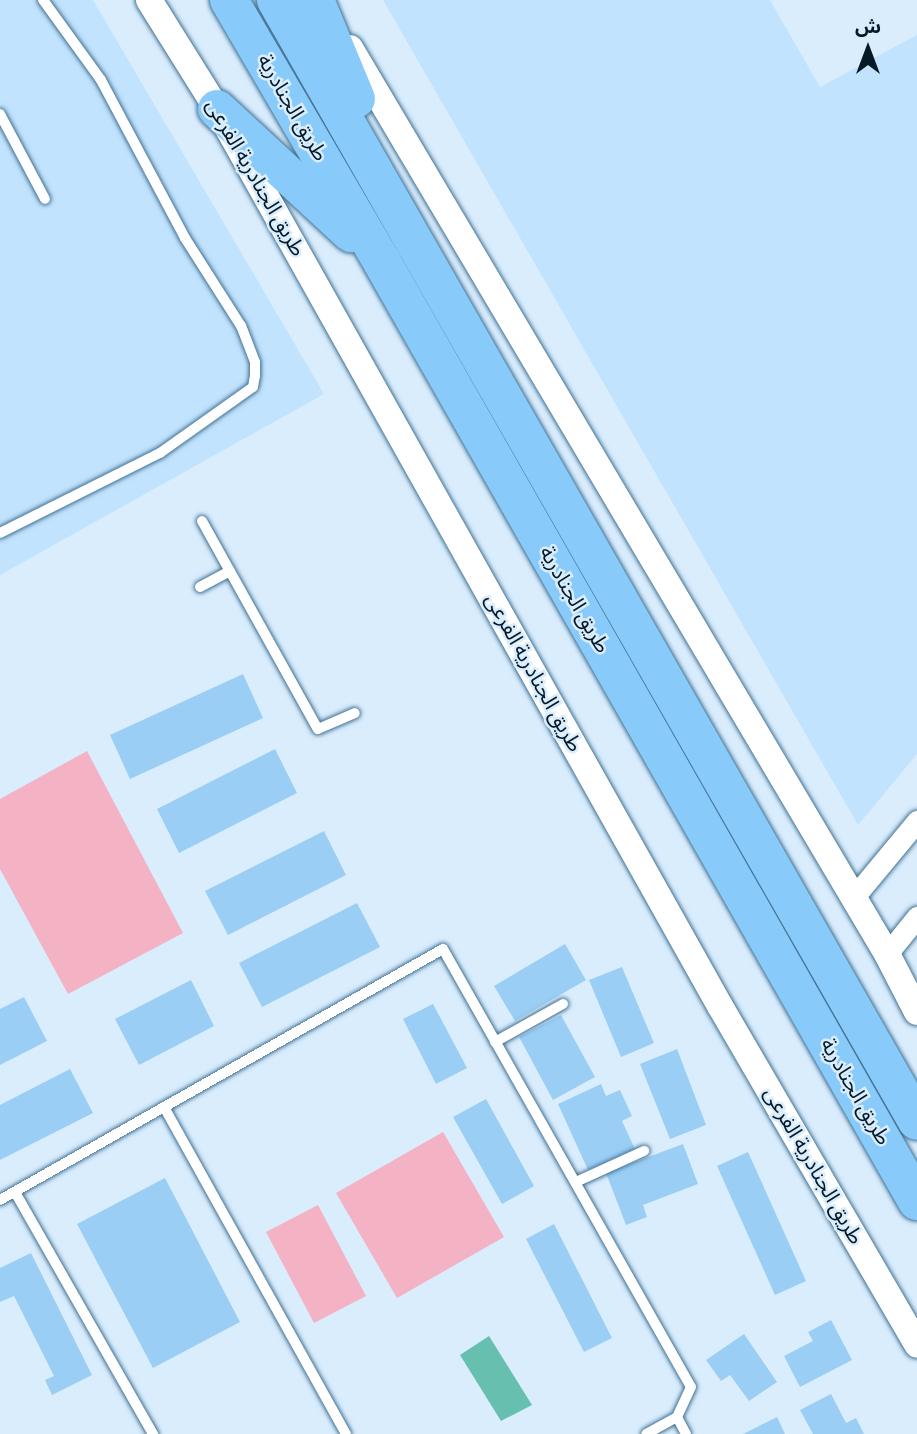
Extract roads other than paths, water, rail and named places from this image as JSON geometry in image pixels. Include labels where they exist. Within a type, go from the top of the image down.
[{"type":"highway","name":"طريق الجنادرية","points":[[229,0],[382,262],[917,1201]]},
{"type":"highway","name":"طريق الجنادرية","points":[[276,0],[917,1121]]},
{"type":"highway","points":[[315,0],[415,244]]},
{"type":"highway","points":[[216,109],[382,262]]},
{"type":"street","name":"طريق الجنادرية الفرعى","points":[[149,0],[216,109],[720,1006],[917,1345]]},
{"type":"street","points":[[322,0],[854,897],[917,1012]]},
{"type":"street","points":[[854,897],[917,821]]},
{"type":"street","points":[[887,954],[917,917]]},
{"type":"lane","points":[[3,530],[160,453],[253,387],[255,376],[255,362],[242,326],[185,237],[101,80],[43,0]]},
{"type":"lane","points":[[0,114],[46,199]]},
{"type":"lane","points":[[202,521],[318,729],[355,713]]},
{"type":"lane","points":[[200,586],[230,571]]},
{"type":"lane","points":[[0,1200],[443,949],[691,1387],[677,1417],[646,1434]]},
{"type":"lane","points":[[495,1042],[563,1004]]},
{"type":"lane","points":[[164,1107],[344,1431],[331,1434]]},
{"type":"lane","points":[[576,1182],[644,1151]]},
{"type":"lane","points":[[15,1192],[153,1434]]},
{"type":"lane","points":[[677,1417],[686,1434]]}]
